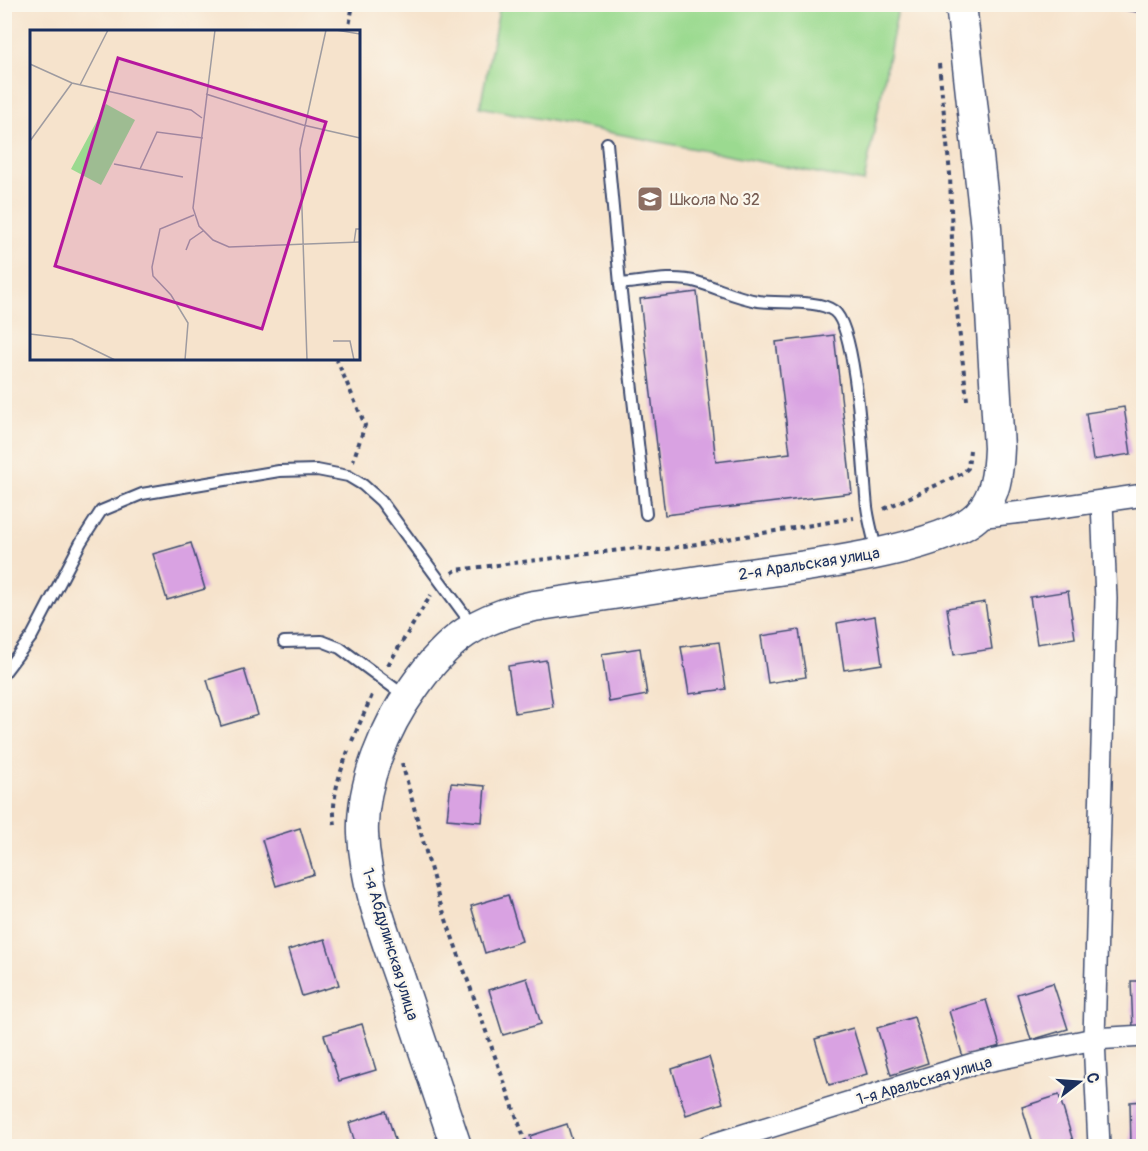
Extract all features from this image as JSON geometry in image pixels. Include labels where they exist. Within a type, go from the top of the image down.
[{"type":"street","points":[[961,4],[986,228],[999,448],[998,474],[993,493],[977,516]]},
{"type":"street","name":"2-я Аральская улица","points":[[473,626],[506,612],[534,606],[877,552],[938,538],[977,516],[1143,495]]},
{"type":"street","points":[[1099,1146],[1094,1039],[1106,599],[1102,502]]},
{"type":"street","name":"1-я Абдулинская улица","points":[[456,1146],[375,900],[365,856],[363,833],[368,793],[376,760],[390,728],[407,697],[424,673],[448,646],[473,626]]},
{"type":"street","name":"1-я Аральская улица","points":[[708,1146],[973,1064],[1094,1039],[1143,1036]]},
{"type":"lane","points":[[607,143],[620,284],[646,514]]},
{"type":"lane","points":[[620,284],[673,279],[696,281],[736,296],[759,301],[823,305],[835,311],[844,323],[851,352],[868,516],[877,552]]},
{"type":"lane","points":[[4,673],[32,636],[81,542],[101,511],[142,494],[279,471],[316,470],[348,476],[363,485],[381,501],[473,626]]},
{"type":"lane","points":[[284,642],[322,641],[340,648],[407,697]]},
{"type":"path","points":[[348,30],[353,4]]},
{"type":"path","points":[[938,61],[950,174],[953,275],[961,362],[968,401]]},
{"type":"path","points":[[337,360],[365,425],[348,476]]},
{"type":"path","points":[[440,581],[456,570],[637,548],[660,550],[868,516],[963,473],[968,468],[971,443]]},
{"type":"path","points":[[390,728],[407,778],[439,900],[527,1146]]},
{"type":"green space","points":[[500,5],[876,5],[898,9],[864,182],[480,107]]},
{"type":"building","points":[[1111,4],[1144,4],[1144,13],[1110,8]]},
{"type":"building","points":[[697,292],[716,462],[790,453],[776,342],[834,335],[852,493],[665,515],[640,299]]},
{"type":"building","points":[[1124,407],[1131,454],[1093,460],[1086,413]]},
{"type":"building","points":[[191,543],[205,589],[167,600],[153,554]]},
{"type":"building","points":[[1068,591],[1075,638],[1037,644],[1030,597]]},
{"type":"building","points":[[985,602],[992,649],[954,655],[947,608]]},
{"type":"building","points":[[875,616],[882,664],[844,670],[837,623]]},
{"type":"building","points":[[799,630],[806,677],[768,683],[761,636]]},
{"type":"building","points":[[719,642],[726,689],[689,694],[681,647]]},
{"type":"building","points":[[640,648],[647,695],[609,702],[602,654]]},
{"type":"building","points":[[546,660],[553,707],[515,713],[508,666]]},
{"type":"building","points":[[244,669],[258,715],[221,726],[207,680]]},
{"type":"building","points":[[451,783],[485,786],[482,822],[447,819]]},
{"type":"building","points":[[300,828],[314,874],[276,886],[262,840]]},
{"type":"building","points":[[508,895],[522,941],[485,953],[471,906]]},
{"type":"building","points":[[325,939],[339,985],[302,996],[288,950]]},
{"type":"building","points":[[527,978],[541,1024],[503,1035],[489,990]]},
{"type":"building","points":[[1131,981],[1144,981],[1144,1029],[1133,1029]]},
{"type":"building","points":[[1053,983],[1068,1029],[1031,1040],[1017,994]]},
{"type":"building","points":[[986,1000],[1000,1046],[963,1057],[949,1011]]},
{"type":"building","points":[[914,1017],[928,1063],[891,1075],[877,1028]]},
{"type":"building","points":[[362,1024],[376,1070],[339,1081],[324,1035]]},
{"type":"building","points":[[853,1028],[867,1074],[829,1085],[815,1039]]},
{"type":"building","points":[[709,1057],[723,1103],[686,1115],[672,1069]]},
{"type":"building","points":[[1059,1095],[1073,1141],[1055,1146],[1034,1146],[1022,1107]]},
{"type":"building","points":[[1144,1101],[1144,1146],[1131,1146],[1130,1102]]},
{"type":"building","points":[[386,1111],[397,1146],[356,1146],[349,1123]]},
{"type":"building","points":[[567,1124],[574,1146],[533,1146],[530,1136]]},
{"type":"place","name":"Школа № 32","points":[[650,199]]}]
